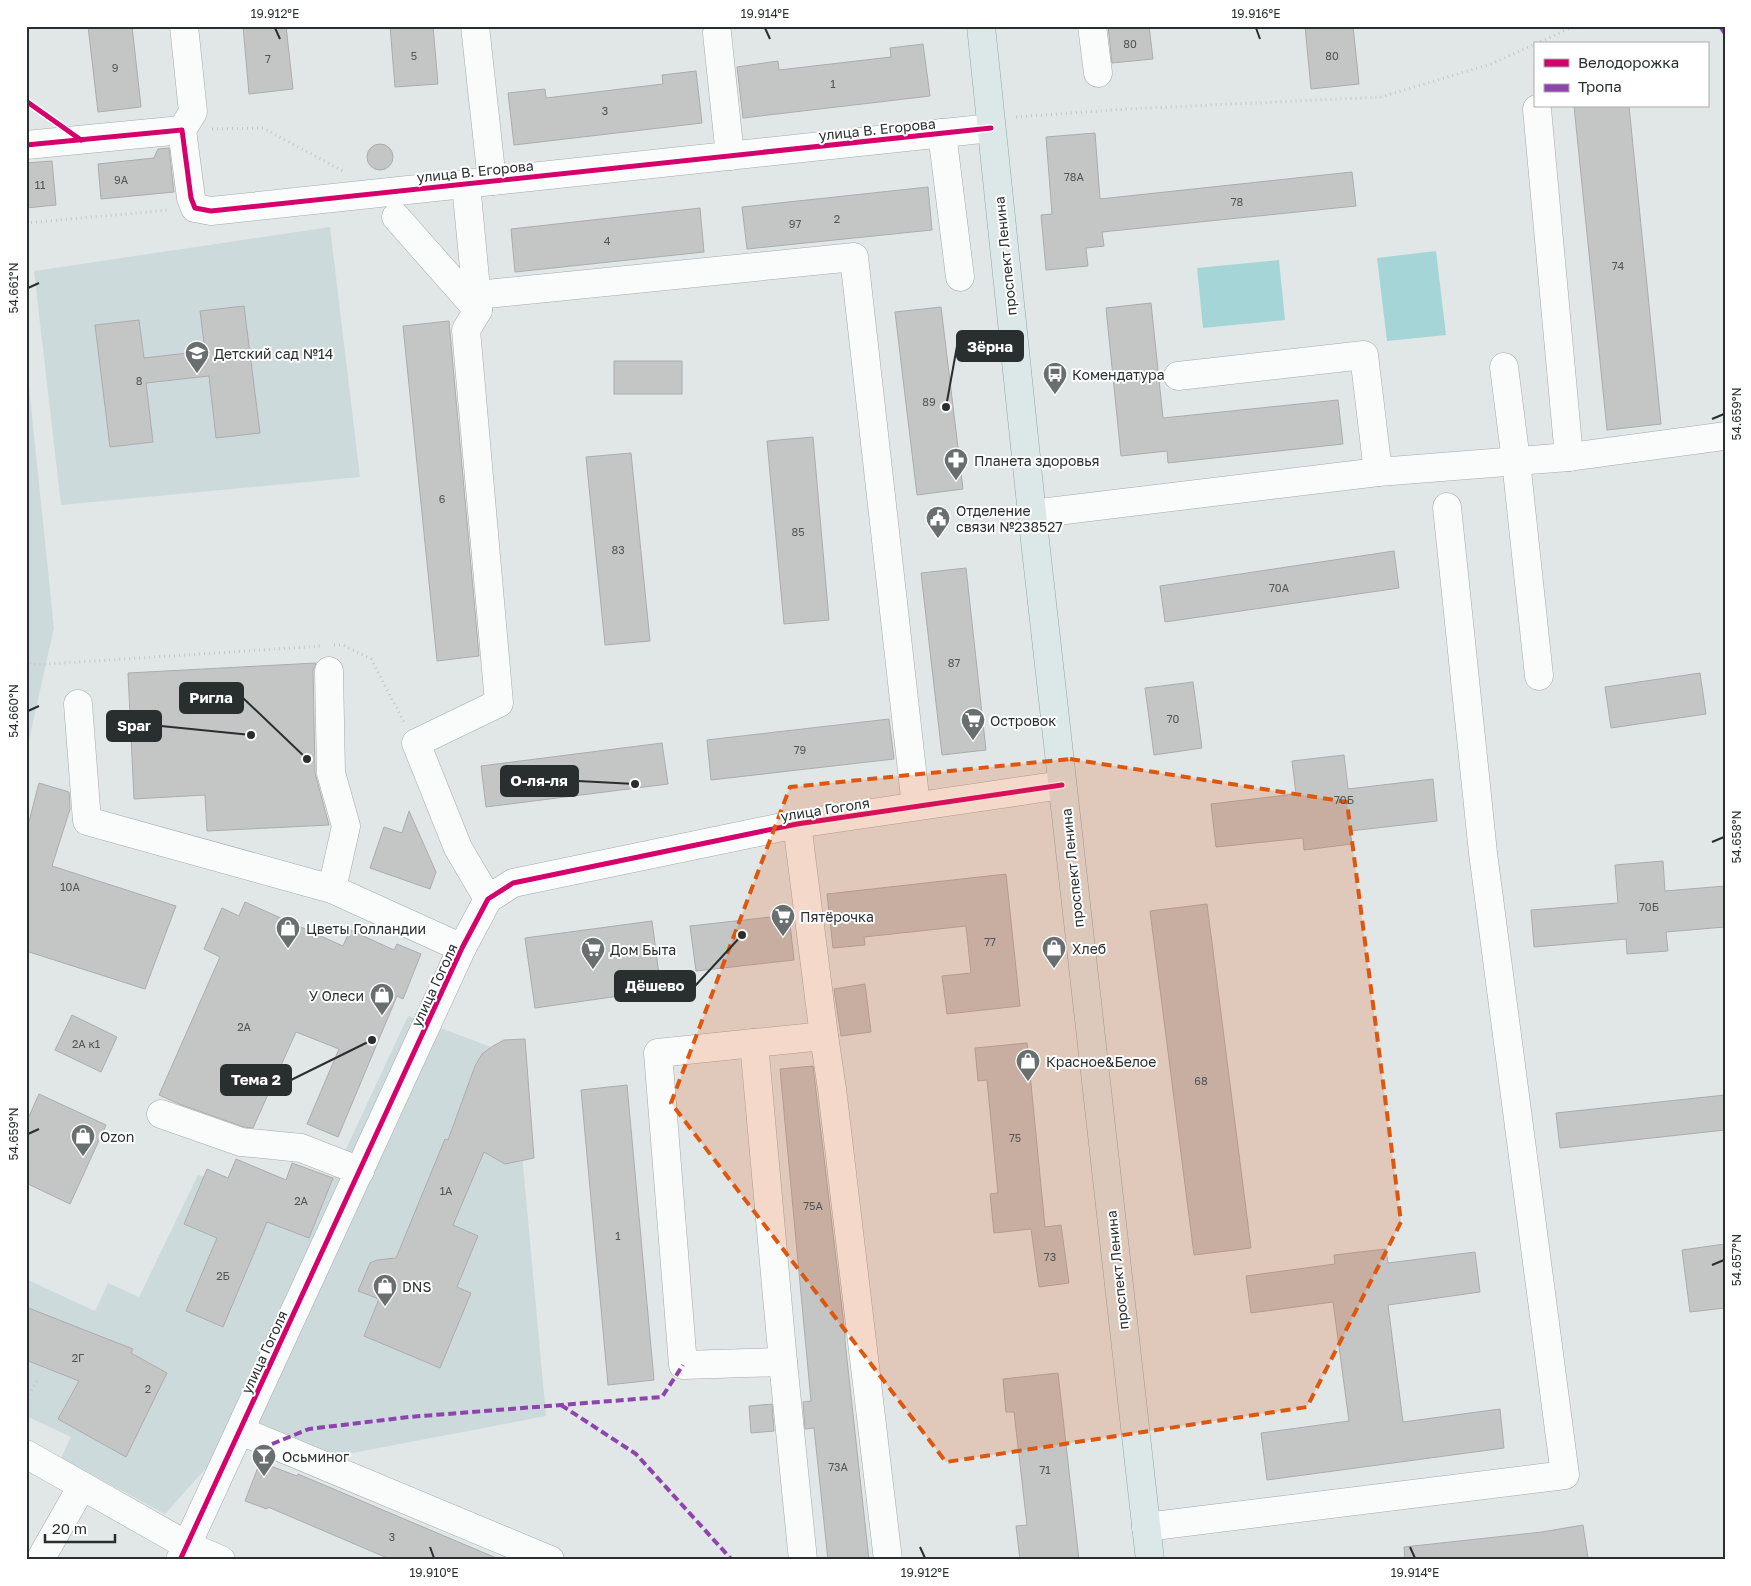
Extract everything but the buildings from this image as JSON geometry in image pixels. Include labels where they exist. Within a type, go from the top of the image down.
[{"type":"main road","name":"проспект Ленина","points":[[981,26],[1032,514],[1150,1560]]},
{"type":"street","points":[[184,26],[194,112],[182,130],[190,198],[196,208]]},
{"type":"street","points":[[475,26],[479,182],[478,302],[466,330],[499,703],[416,743],[458,848],[488,899]]},
{"type":"street","points":[[1092,26],[1098,73]]},
{"type":"street","points":[[717,34],[730,156]]},
{"type":"street","points":[[1537,109],[1570,457]]},
{"type":"street","name":"улица В. Егорова","points":[[196,208],[211,211],[991,128]]},
{"type":"street","points":[[26,145],[182,130]]},
{"type":"street","points":[[942,133],[960,277]]},
{"type":"street","points":[[396,217],[478,302]]},
{"type":"street","points":[[478,302],[854,257],[916,806]]},
{"type":"street","points":[[1178,376],[1364,355],[1378,472]]},
{"type":"street","points":[[1504,367],[1539,676]]},
{"type":"street","points":[[1032,514],[1378,472],[1570,457],[1725,436]]},
{"type":"street","points":[[1146,1527],[1565,1475],[1483,853],[1447,507]]},
{"type":"street","points":[[329,654],[331,774],[346,826],[332,889]]},
{"type":"street","points":[[78,704],[87,821],[332,889],[462,948]]},
{"type":"street","name":"улица Гоголя","points":[[184,1553],[462,948],[488,899],[513,883],[797,824],[1062,785]]},
{"type":"street","points":[[797,824],[833,1099],[888,1560]]},
{"type":"street","points":[[783,1362],[683,1365],[658,1053],[824,1036]]},
{"type":"street","points":[[754,1043],[803,1560]]},
{"type":"street","points":[[161,1114],[241,1142],[301,1148],[360,1171]]},
{"type":"street","points":[[241,1431],[550,1560]]},
{"type":"street","points":[[26,1454],[82,1486],[184,1553],[221,1560]]},
{"type":"street","points":[[40,1560],[82,1486]]},
{"type":"path","points":[[1539,42],[1574,26]]},
{"type":"path","points":[[1016,117],[1127,109],[1382,96],[1491,64],[1534,44]]},
{"type":"path","points":[[182,130],[263,128],[368,184],[376,193]]},
{"type":"path","points":[[26,223],[196,208]]},
{"type":"path","points":[[26,660],[32,665],[329,654],[343,645],[371,659],[416,743]]},
{"type":"path","points":[[26,1399],[38,1379]]},
{"type":"highlighted area","points":[[1070,759],[1347,802],[1401,1222],[1307,1407],[946,1462],[671,1103],[790,787]]},
{"type":"shaded area","name":"Детский сад №14","points":[[330,227],[360,477],[61,505],[34,271]]},
{"type":"shaded area","points":[[1436,251],[1446,335],[1387,341],[1377,258]]},
{"type":"shaded area","points":[[1279,260],[1285,320],[1203,328],[1197,268]]},
{"type":"shaded area","points":[[26,358],[54,628],[26,753]]},
{"type":"shaded area","points":[[408,1016],[513,1055],[546,1416],[300,1463],[233,1438],[165,1514],[61,1458],[71,1437],[26,1416],[26,1279],[95,1311],[108,1283],[139,1297],[198,1175],[318,1209]]},
{"type":"marked path","points":[[1720,26],[1725,34]]},
{"type":"marked path","points":[[272,1444],[309,1429],[409,1417],[662,1397],[683,1365]]},
{"type":"marked path","points":[[561,1405],[636,1454],[732,1560]]},
{"type":"cycle path","points":[[26,101],[81,140]]},
{"type":"cycle path","points":[[26,145],[182,130],[191,198],[195,208],[211,211],[991,128]]},
{"type":"cycle path","points":[[180,1560],[462,948],[488,899],[513,883],[797,824],[1062,785]]},
{"type":"place","name":"Детский сад №14","points":[[197,374]]},
{"type":"place","name":"Комендатура","points":[[1055,395]]},
{"type":"place","name":"Зёрна","points":[[946,407]]},
{"type":"place","name":"Планета здоровья","points":[[956,481]]},
{"type":"place","name":"Отделение связи №238527","points":[[938,539]]},
{"type":"place","name":"Spar","points":[[251,735]]},
{"type":"place","name":"Островок","points":[[973,741]]},
{"type":"place","name":"Ригла","points":[[307,759]]},
{"type":"place","name":"О-ля-ля","points":[[635,784]]},
{"type":"place","name":"Дёшево","points":[[742,935]]},
{"type":"place","name":"Пятёрочка","points":[[783,937]]},
{"type":"place","name":"Цветы Голландии","points":[[288,949]]},
{"type":"place","name":"Хлеб","points":[[1054,969]]},
{"type":"place","name":"Дом Быта","points":[[593,970]]},
{"type":"place","name":"У Олеси","points":[[382,1016]]},
{"type":"place","name":"Тема 2","points":[[372,1040]]},
{"type":"place","name":"Красное&Белое","points":[[1028,1082]]},
{"type":"place","name":"Ozon","points":[[83,1157]]},
{"type":"place","name":"DNS","points":[[385,1307]]},
{"type":"place","name":"Осьминог","points":[[264,1477]]}]
